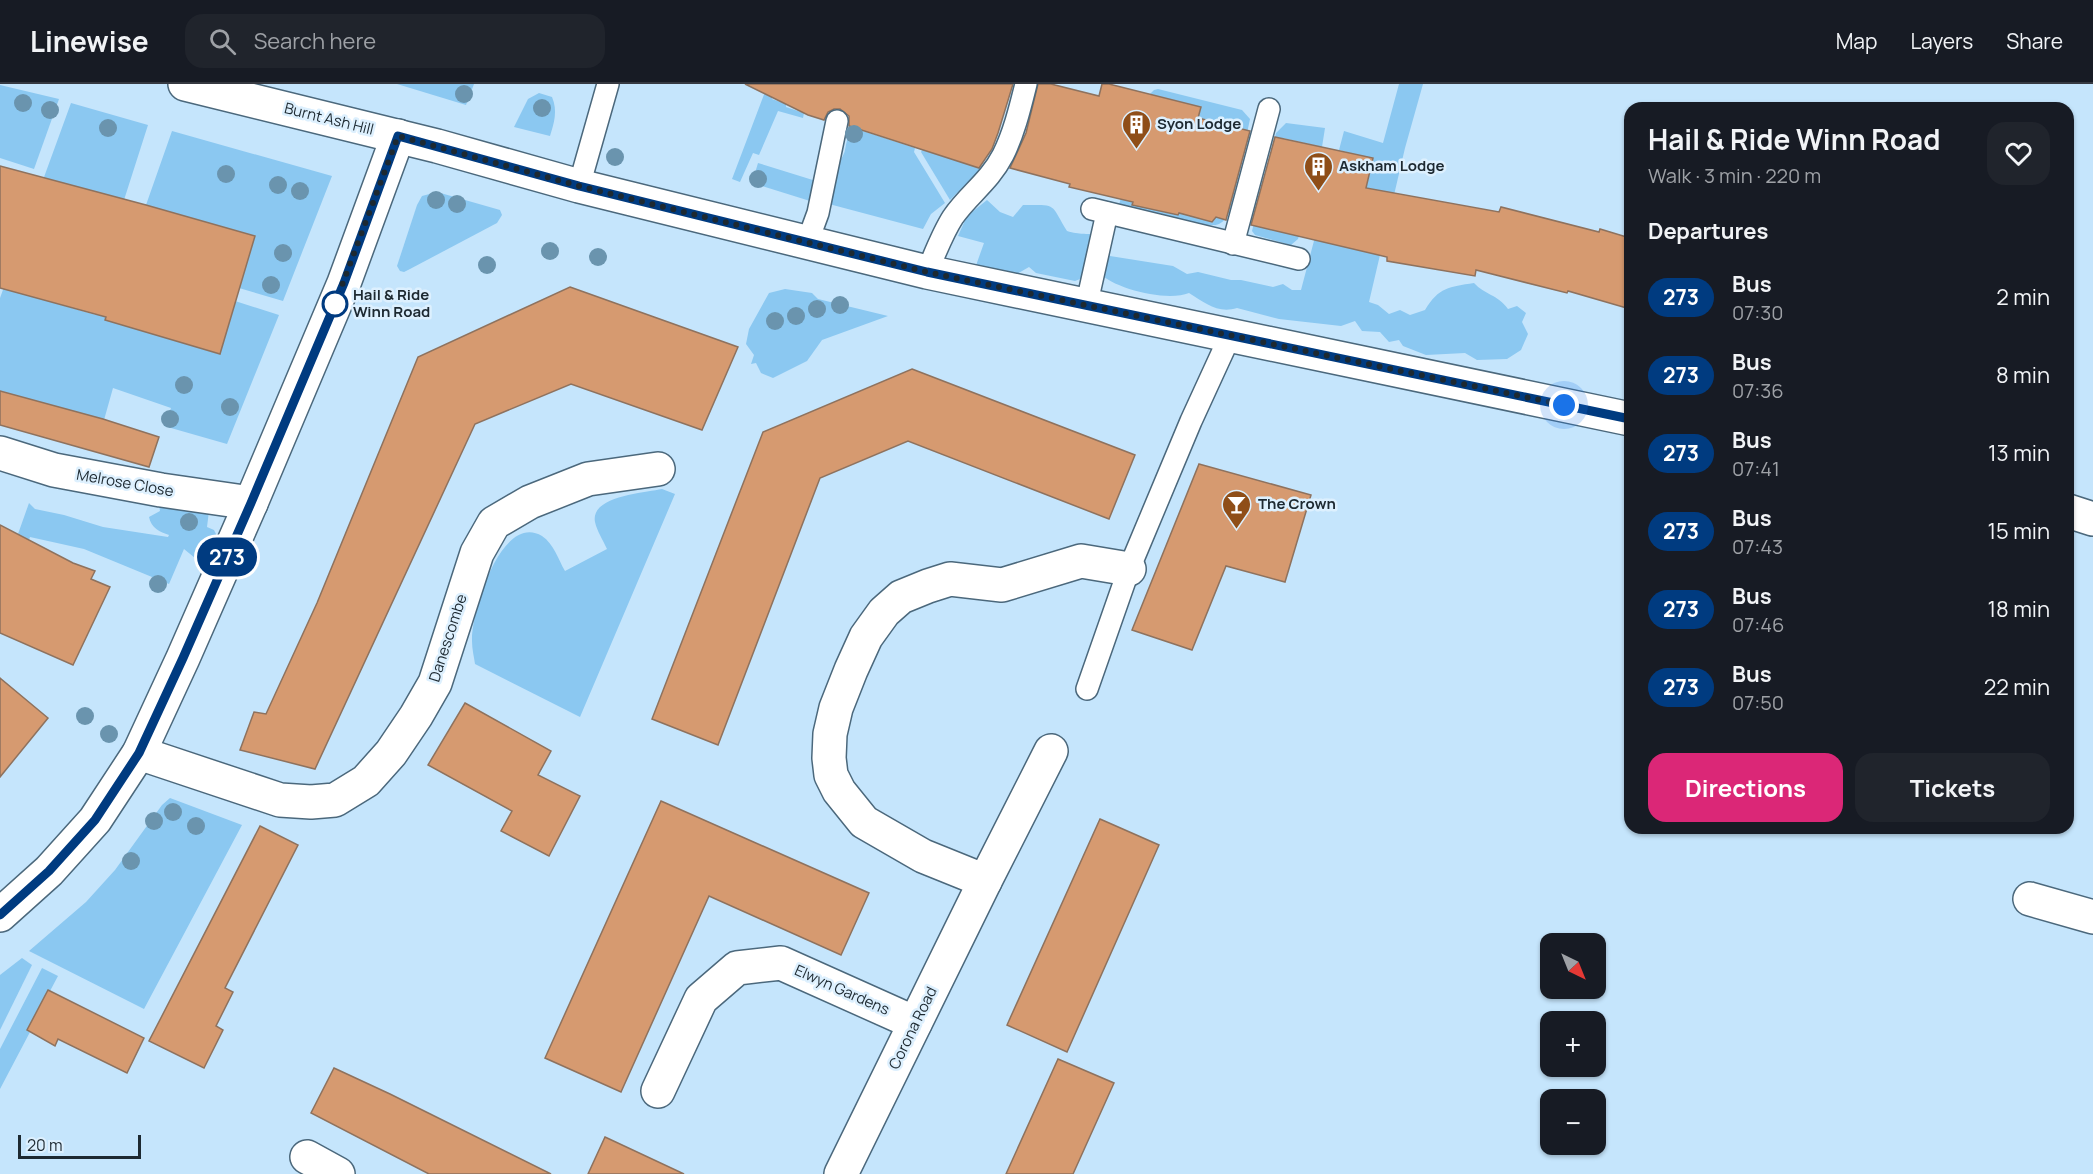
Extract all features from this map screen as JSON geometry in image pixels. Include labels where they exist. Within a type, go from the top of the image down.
[{"type":"street","name":"Burnt Ash Hill","points":[[185,84],[250,92],[579,186],[927,272],[1624,418]]},
{"type":"street","points":[[0,915],[42,878],[91,825],[139,753],[251,503],[344,283],[398,136]]},
{"type":"street","name":"Melrose Close","points":[[0,453],[54,470],[161,490],[251,503]]},
{"type":"street","name":"Danescombe","points":[[139,753],[280,800],[310,802],[335,800],[366,781],[391,753],[416,717],[435,683],[477,553],[494,523],[530,502],[588,479],[658,469]]},
{"type":"street","points":[[2074,513],[2093,519]]},
{"type":"street","points":[[985,881],[922,856],[864,822],[839,790],[831,775],[830,734],[836,708],[854,662],[866,637],[884,612],[901,597],[928,586],[950,579],[1002,585],[1081,561],[1129,569]]},
{"type":"street","name":"Corona Road","points":[[841,1174],[1051,751]]},
{"type":"street","points":[[2030,899],[2093,916]]},
{"type":"street","name":"Elwyn Gardens","points":[[658,1091],[701,999],[737,968],[782,963],[915,1023]]},
{"type":"street","points":[[307,1157],[338,1174]]},
{"type":"lane","points":[[579,186],[608,84]]},
{"type":"lane","points":[[927,272],[953,216],[982,186],[1003,154],[1026,84]]},
{"type":"lane","points":[[1233,244],[1269,109]]},
{"type":"lane","points":[[807,243],[818,213],[837,121]]},
{"type":"lane","points":[[1086,306],[1100,211],[1299,259]]},
{"type":"lane","points":[[1087,689],[1129,569],[1191,421],[1230,336]]},
{"type":"shaded area","points":[[397,84],[474,84],[466,105]]},
{"type":"shaded area","points":[[768,84],[775,90],[772,99],[804,113],[803,118],[778,111],[759,155],[753,153],[740,182],[732,179]]},
{"type":"shaded area","points":[[1399,84],[1423,84],[1405,148],[1369,302],[1378,305],[1389,314],[1400,310],[1410,315],[1425,310],[1430,302],[1445,289],[1474,283],[1500,300],[1508,309],[1517,306],[1526,313],[1522,322],[1528,334],[1521,350],[1507,359],[1477,360],[1465,353],[1426,355],[1403,346],[1399,340],[1389,342],[1380,332],[1362,331],[1355,321],[1341,326],[1279,319],[1237,308],[1218,309],[1189,293],[1168,296],[1141,292],[1116,284],[1098,272],[1075,281],[1036,273],[1029,267],[1010,278],[974,271],[984,243],[958,236],[967,216],[987,200],[1000,212],[1013,217],[1023,205],[1042,205],[1055,210],[1067,231],[1098,236],[1110,256],[1173,266],[1187,274],[1198,272],[1273,287],[1283,284],[1292,290],[1301,290],[1315,237],[1353,245],[1373,159],[1339,150],[1344,131],[1383,143]]},
{"type":"shaded area","points":[[0,85],[59,99],[34,169],[0,158]]},
{"type":"shaded area","points":[[1158,89],[1242,110],[1250,119],[1231,210],[1219,224],[1187,222],[1119,205],[1131,159],[1143,162],[1133,205],[1177,215],[1179,210],[1215,219],[1238,128],[1198,118],[1201,107],[1150,94]]},
{"type":"shaded area","points":[[539,93],[552,97],[554,102],[555,117],[550,136],[514,127],[528,99]]},
{"type":"shaded area","points":[[71,103],[148,125],[124,200],[37,298],[96,315],[108,313],[106,320],[219,354],[235,301],[279,315],[227,444],[164,426],[171,408],[113,388],[104,420],[0,391],[0,298]]},
{"type":"shaded area","points":[[866,107],[860,130],[915,148],[914,152],[945,203],[931,214],[923,229],[829,204],[829,194],[835,184],[837,167],[854,121]]},
{"type":"shaded area","points":[[1286,123],[1325,128],[1322,147],[1283,138],[1263,224],[1300,233],[1298,239],[1291,245],[1255,235],[1252,231],[1276,133]]},
{"type":"shaded area","points":[[172,131],[332,176],[283,301],[239,288],[255,236],[146,205]]},
{"type":"shaded area","points":[[922,150],[982,168],[950,200],[921,152]]},
{"type":"shaded area","points":[[758,163],[816,181],[813,200],[752,183]]},
{"type":"shaded area","points":[[437,192],[500,210],[502,215],[497,223],[404,272],[400,271],[397,266],[417,205],[422,196]]},
{"type":"shaded area","points":[[785,289],[812,293],[818,299],[888,316],[822,340],[807,361],[773,378],[761,373],[756,363],[751,364],[754,355],[746,344],[749,329],[769,293]]},
{"type":"shaded area","points":[[662,489],[675,494],[580,717],[475,664],[472,644],[473,627],[483,589],[491,569],[502,551],[514,538],[527,532],[542,536],[553,547],[565,571],[607,549],[595,522],[596,513],[601,506],[620,497]]},
{"type":"shaded area","points":[[29,503],[35,509],[103,527],[168,537],[169,535],[156,529],[150,521],[149,517],[160,511],[159,505],[209,511],[207,527],[214,530],[218,538],[211,556],[206,561],[195,558],[184,549],[169,584],[84,549],[30,537],[28,543],[0,528],[18,534]]},
{"type":"shaded area","points":[[170,798],[242,825],[144,1009],[29,951],[86,902],[115,870],[162,805]]},
{"type":"shaded area","points":[[22,958],[32,965],[0,1030],[0,975]]},
{"type":"shaded area","points":[[42,968],[58,976],[27,1030],[30,1032],[0,1089],[0,1049]]},
{"type":"building","points":[[745,84],[1013,84],[992,149],[979,168],[849,126],[849,116],[840,109],[828,112],[824,120],[808,115]]},
{"type":"building","name":"Syon Lodge","points":[[1038,84],[1051,84],[1099,96],[1102,84],[1109,84],[1201,107],[1198,118],[1250,131],[1226,220],[1216,217],[1212,222],[1179,213],[1178,215],[1132,205],[1133,202],[1069,187],[1070,184],[1010,168],[1026,133]]},
{"type":"building","points":[[1275,137],[1373,158],[1366,188],[1499,212],[1501,207],[1624,236],[1624,307],[1568,291],[1567,293],[1476,270],[1475,276],[1387,261],[1387,257],[1251,225]]},
{"type":"building","points":[[0,166],[255,236],[220,354],[105,320],[106,317],[0,288]]},
{"type":"building","points":[[570,287],[738,347],[702,430],[571,384],[475,424],[315,769],[240,750],[254,712],[266,714],[317,603],[418,357]]},
{"type":"building","points":[[912,369],[1135,455],[1109,519],[908,441],[820,478],[718,745],[652,719],[763,432]]},
{"type":"building","points":[[0,391],[159,437],[149,467],[0,425]]},
{"type":"building","name":"The Crown","points":[[1199,464],[1311,495],[1285,582],[1226,566],[1192,650],[1132,630]]},
{"type":"building","points":[[0,525],[73,563],[95,571],[91,579],[110,587],[73,665],[0,633]]},
{"type":"building","points":[[0,678],[48,718],[0,777]]},
{"type":"building","points":[[465,703],[551,751],[538,775],[580,796],[549,856],[501,831],[512,811],[428,765]]},
{"type":"building","points":[[661,801],[869,893],[841,955],[709,896],[621,1092],[545,1058]]},
{"type":"building","points":[[1100,819],[1159,845],[1067,1052],[1007,1025]]},
{"type":"building","points":[[260,826],[298,845],[225,988],[233,992],[216,1026],[223,1030],[204,1068],[149,1041]]},
{"type":"building","points":[[48,990],[144,1038],[127,1073],[58,1039],[55,1046],[27,1030]]},
{"type":"building","points":[[1058,1059],[1114,1083],[1073,1174],[1006,1174]]},
{"type":"building","points":[[334,1068],[551,1174],[429,1174],[311,1113]]},
{"type":"building","points":[[605,1137],[684,1174],[588,1174]]},
{"type":"bus line","name":"273","points":[[0,915],[49,871],[95,820],[139,753],[251,503],[344,283],[398,136],[579,186],[927,272],[1624,418]]},
{"type":"place","name":"Syon Lodge","points":[[1136,150]]},
{"type":"place","name":"Askham Lodge","points":[[1318,192]]},
{"type":"place","name":"Hail & Ride Winn Road","points":[[335,304]]},
{"type":"place","name":"The Crown","points":[[1237,530]]},
{"type":"route","points":[[335,304],[398,136],[579,186],[927,272],[1564,405]]}]
